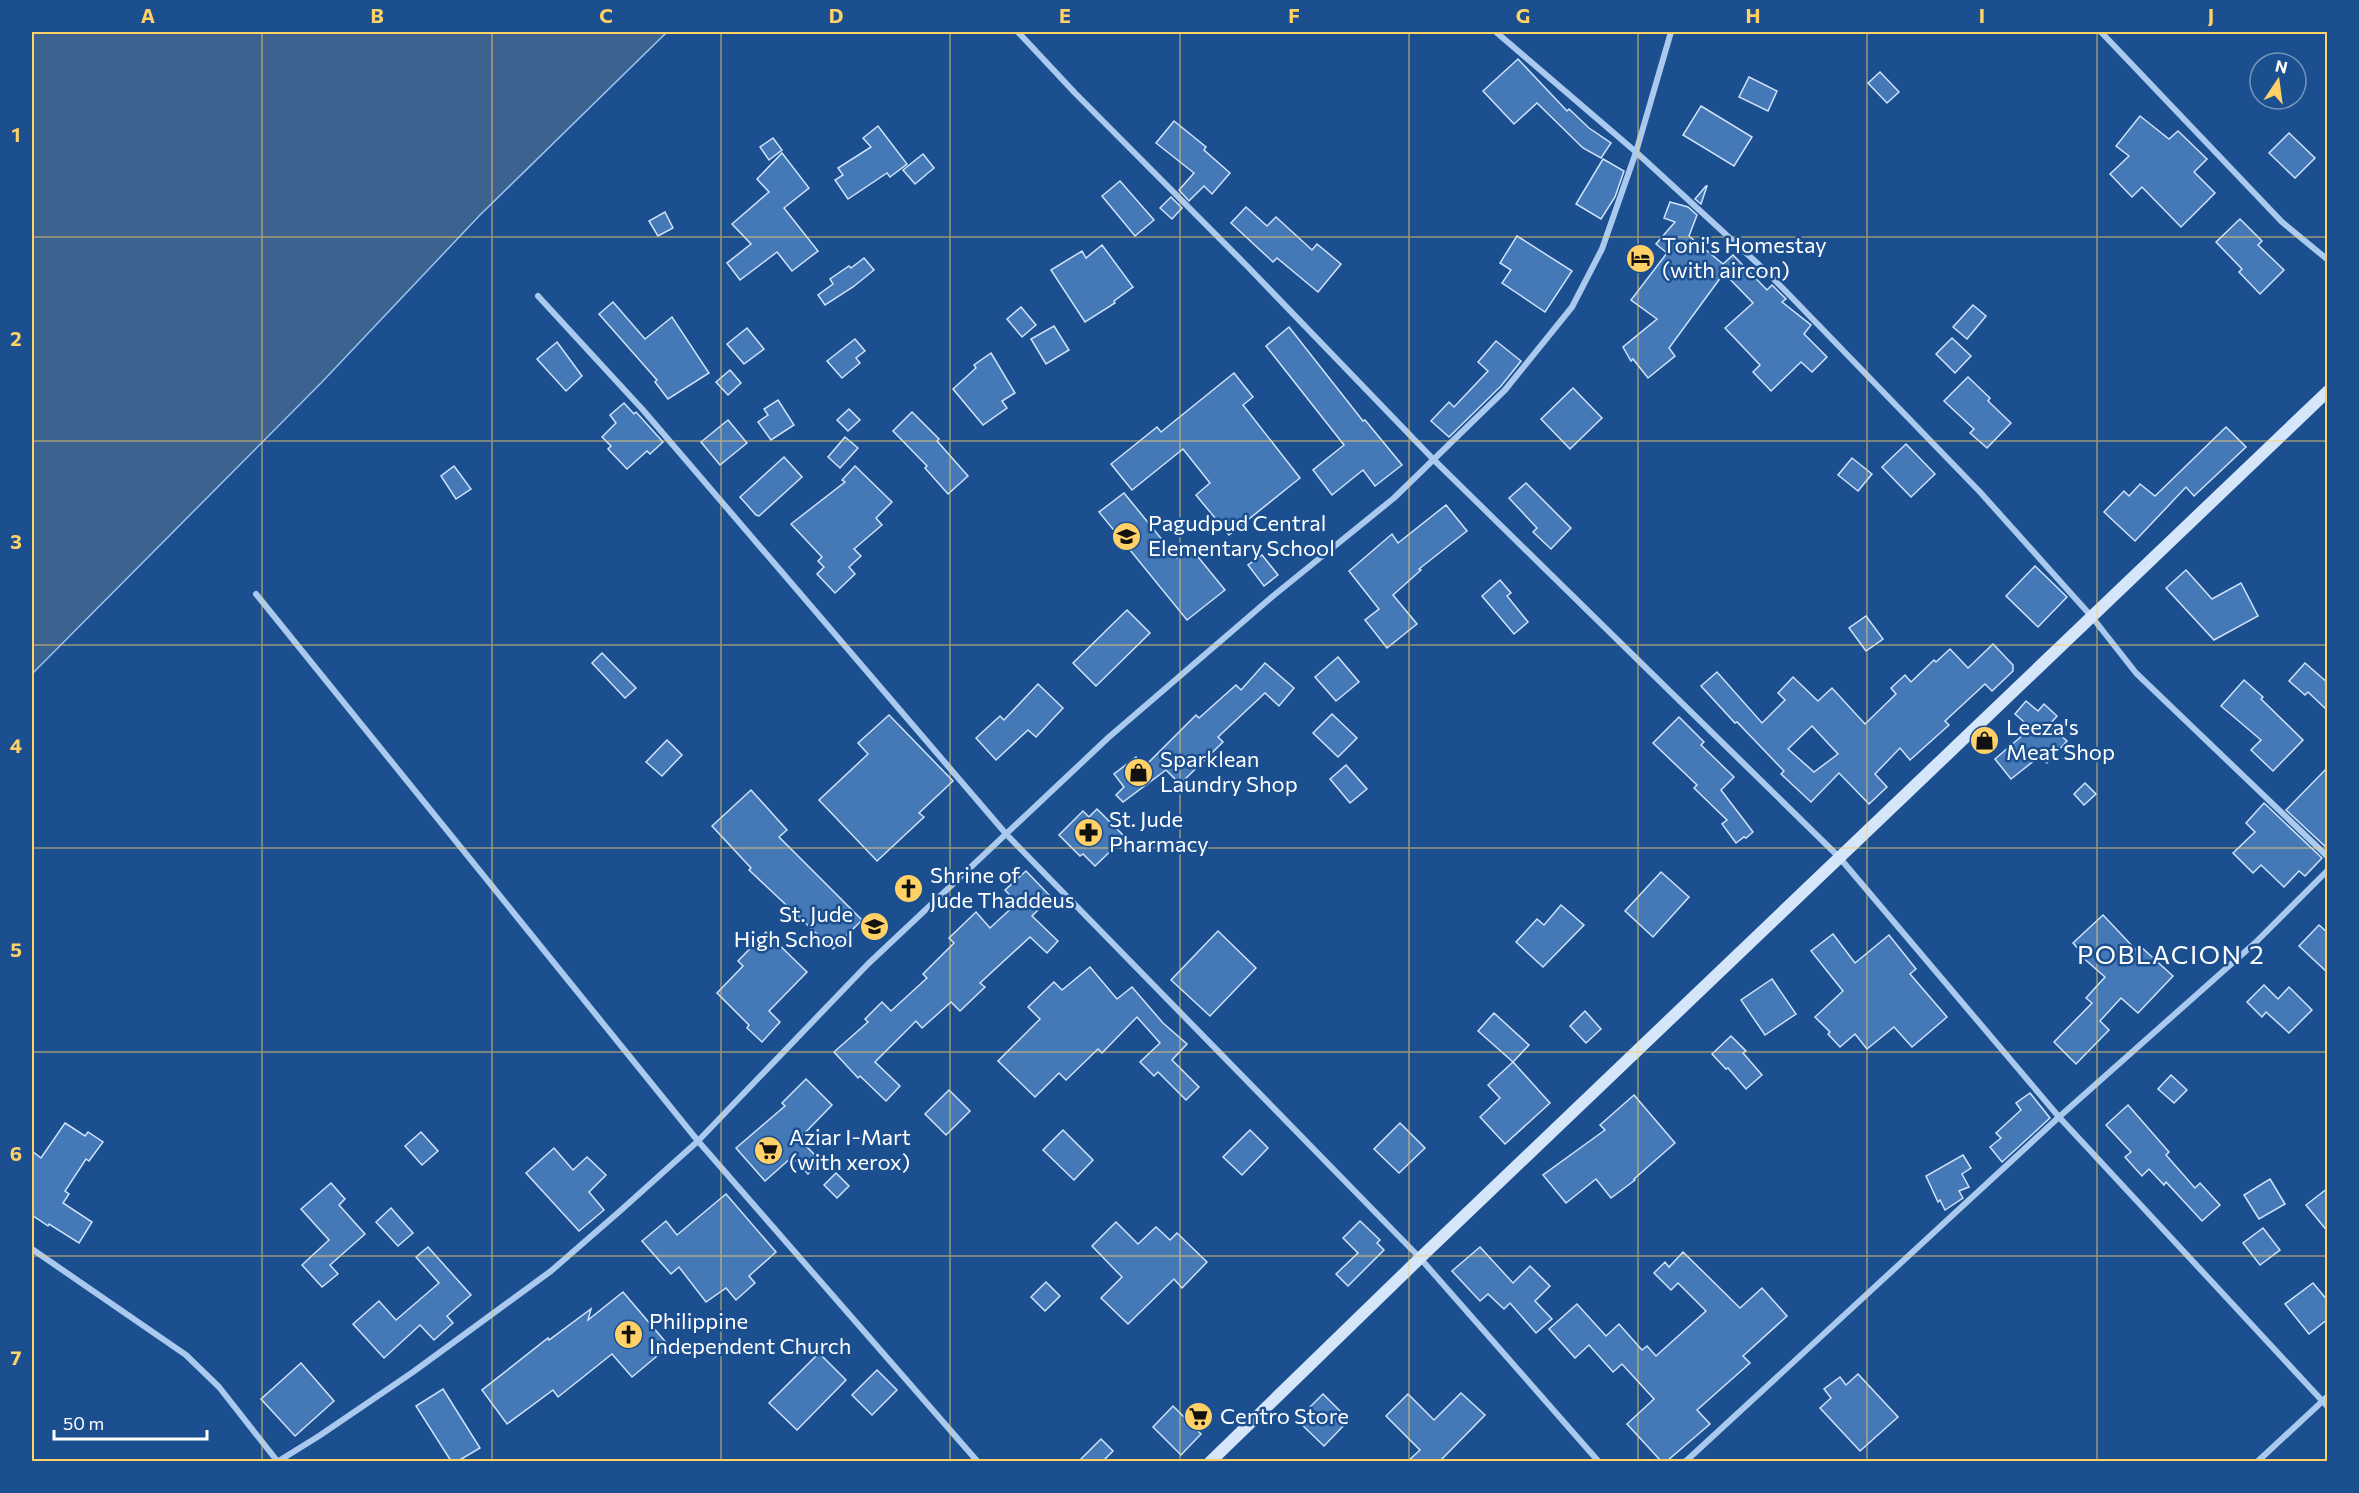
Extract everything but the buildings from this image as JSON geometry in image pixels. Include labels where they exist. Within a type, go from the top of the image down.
[{"type":"main road","points":[[1210,1461],[2328,391]]},
{"type":"street","points":[[1018,32],[1434,460],[1839,857],[2058,1117],[2328,1407]]},
{"type":"street","points":[[1496,32],[1636,152],[1769,274],[1980,492],[2092,617],[2136,673],[2328,856]]},
{"type":"street","points":[[32,1249],[186,1355],[219,1387],[277,1461],[319,1436],[405,1378],[551,1271],[698,1141],[868,964],[1109,737],[1273,596],[1394,498],[1505,390],[1572,306],[1602,249],[1636,152],[1671,32]]},
{"type":"street","points":[[2101,32],[2282,222],[2328,260]]},
{"type":"street","points":[[538,296],[643,410],[1007,835],[1420,1258],[1599,1461]]},
{"type":"street","points":[[256,594],[698,1141],[978,1461]]},
{"type":"street","points":[[1685,1461],[2058,1117],[2256,942],[2328,870]]},
{"type":"street","points":[[2257,1461],[2328,1396]]},
{"type":"water","points":[[32,32],[667,32],[480,215],[322,382],[32,674]]},
{"type":"place","name":"Toni's Homestay (with aircon)","points":[[1641,258]]},
{"type":"place","name":"Pagudpud Central Elementary School","points":[[1127,536]]},
{"type":"place","name":"Leeza's Meat Shop","points":[[1985,740]]},
{"type":"place","name":"Sparklean Laundry Shop","points":[[1139,772]]},
{"type":"place","name":"St. Jude Pharmacy","points":[[1088,832]]},
{"type":"place","name":"Shrine of Jude Thaddeus","points":[[909,888]]},
{"type":"place","name":"St. Jude High School","points":[[874,927]]},
{"type":"place","name":"Aziar I-Mart (with xerox)","points":[[768,1150]]},
{"type":"place","name":"Philippine Independent Church","points":[[628,1334]]},
{"type":"place","name":"Centro Store","points":[[1199,1416]]},
{"type":"district","name":"POBLACION 2","points":[[2171,955]]}]
